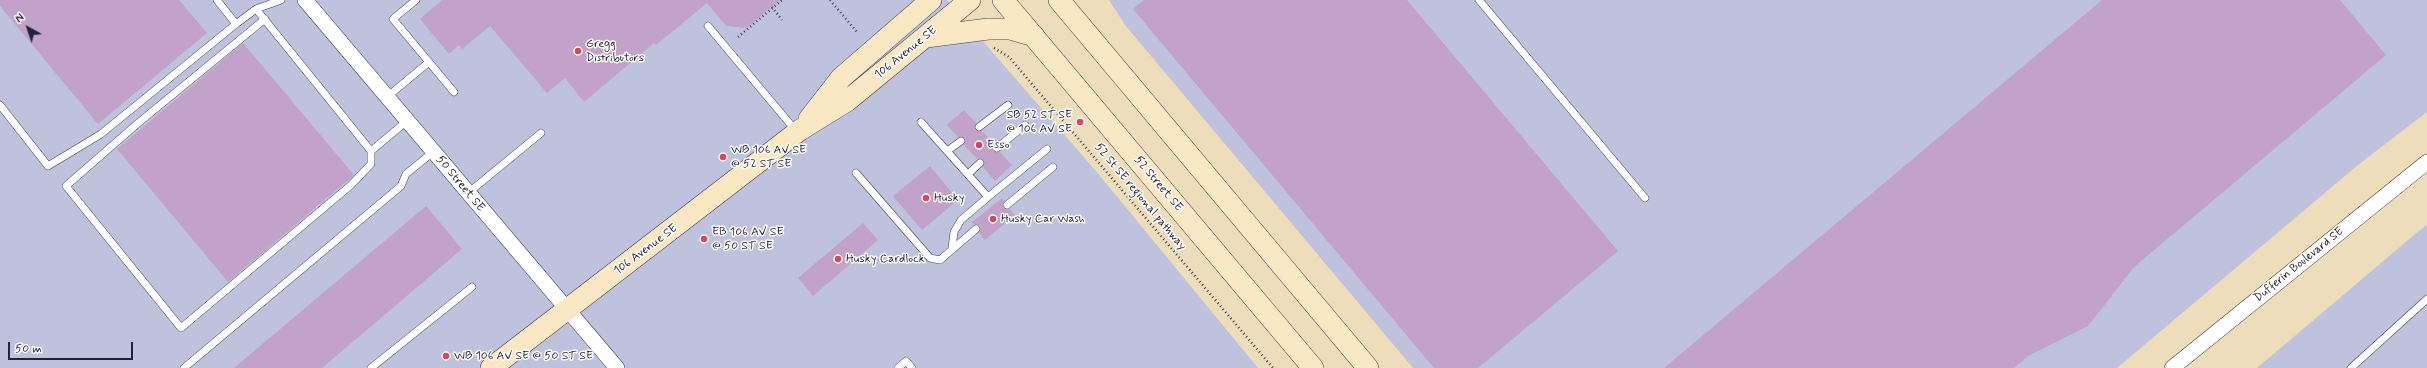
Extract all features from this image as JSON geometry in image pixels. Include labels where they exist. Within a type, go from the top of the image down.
[{"type":"main road","name":"106 Avenue SE","points":[[491,368],[799,131],[847,101],[970,0]]},
{"type":"main road","name":"52 Street SE","points":[[1003,0],[1313,368]]},
{"type":"main road","points":[[1058,0],[1368,368]]},
{"type":"main road","points":[[1079,0],[1090,37]]},
{"type":"main road","name":"106 Avenue SE","points":[[799,131],[841,78],[928,1]]},
{"type":"main road","points":[[926,37],[988,29],[1010,29],[1034,36]]},
{"type":"street","name":"50 Street SE","points":[[305,0],[617,368]]},
{"type":"street","name":"Dufferin Boulevard SE","points":[[2172,368],[2427,162]]},
{"type":"lane","points":[[217,0],[236,24]]},
{"type":"lane","points":[[0,105],[48,166],[101,134],[256,9],[281,0]]},
{"type":"lane","points":[[416,0],[393,19],[454,92]]},
{"type":"lane","points":[[1479,0],[1645,198]]},
{"type":"lane","points":[[256,9],[265,19],[371,151],[371,164],[351,185],[181,328],[66,186],[137,124],[265,19]]},
{"type":"lane","points":[[708,26],[799,131]]},
{"type":"lane","points":[[387,97],[429,62]]},
{"type":"lane","points":[[979,127],[1008,105]]},
{"type":"lane","points":[[371,151],[407,121]]},
{"type":"lane","points":[[921,122],[988,197]]},
{"type":"lane","points":[[997,148],[1025,125]]},
{"type":"lane","points":[[468,193],[541,133]]},
{"type":"lane","points":[[948,151],[961,141]]},
{"type":"lane","points":[[952,248],[954,232],[961,220],[1047,149]]},
{"type":"lane","points":[[184,368],[401,186],[406,174],[433,152]]},
{"type":"lane","points":[[968,174],[980,163]]},
{"type":"lane","points":[[1007,205],[1053,167]]},
{"type":"lane","points":[[856,173],[930,258],[940,260],[952,248],[976,229]]},
{"type":"lane","points":[[371,368],[472,287]]},
{"type":"lane","points":[[2351,368],[2427,299]]},
{"type":"lane","points":[[898,368],[906,361],[912,368]]},
{"type":"path","points":[[738,37],[782,0]]},
{"type":"path","points":[[830,0],[857,32]]},
{"type":"path","points":[[772,8],[782,20]]},
{"type":"path","name":"52 St SE regional pathway","points":[[993,42],[994,49],[1010,57],[1273,368]]},
{"type":"shaded area","points":[[0,0],[947,0],[1096,171],[1258,368],[0,368]]},
{"type":"shaded area","points":[[1109,0],[2427,0],[2427,112],[2358,165],[2117,368],[1413,368],[1125,25]]},
{"type":"shaded area","points":[[2427,225],[2427,368],[2257,368],[2420,230]]},
{"type":"building","points":[[0,0],[179,0],[207,33],[98,124],[0,6]]},
{"type":"building","name":"Gregg Distributors","points":[[442,0],[780,0],[746,28],[726,26],[707,3],[656,45],[654,43],[584,102],[565,78],[547,93],[490,26],[462,49],[459,45],[449,54],[420,19]]},
{"type":"building","points":[[1144,0],[1407,0],[1618,251],[1478,368],[1434,368],[1133,9]]},
{"type":"building","points":[[2102,0],[2340,0],[2386,55],[2134,267],[2088,326],[2028,356],[2014,368],[1664,368]]},
{"type":"building","points":[[243,43],[354,175],[228,282],[117,149]]},
{"type":"building","name":"Esso","points":[[964,110],[976,123],[975,130],[982,131],[994,144],[993,151],[1000,152],[1012,165],[995,181],[983,167],[984,160],[977,159],[964,145],[965,138],[958,137],[947,125]]},
{"type":"building","name":"Husky","points":[[930,166],[958,200],[922,230],[893,196]]},
{"type":"building","name":"Husky Car Wash","points":[[1002,198],[1004,201],[1003,208],[1010,209],[1015,215],[985,240],[979,233],[980,226],[971,223]]},
{"type":"building","points":[[426,206],[462,249],[322,368],[234,368]]},
{"type":"building","name":"Husky Cardlock","points":[[863,223],[878,240],[813,296],[798,278]]},
{"type":"place","name":"Gregg Distributors","points":[[578,51]]},
{"type":"place","name":"SB 52 ST SE @ 106 AV SE","points":[[1080,122]]},
{"type":"place","name":"Esso","points":[[979,145]]},
{"type":"place","name":"WB 106 AV SE @ 52 ST SE","points":[[723,157]]},
{"type":"place","name":"Husky","points":[[926,198]]},
{"type":"place","name":"Husky Car Wash","points":[[993,219]]},
{"type":"place","name":"EB 106 AV SE @ 50 ST SE","points":[[704,239]]},
{"type":"place","name":"Husky Cardlock","points":[[838,259]]},
{"type":"place","name":"WB 106 AV SE @ 50 ST SE","points":[[446,356]]}]
